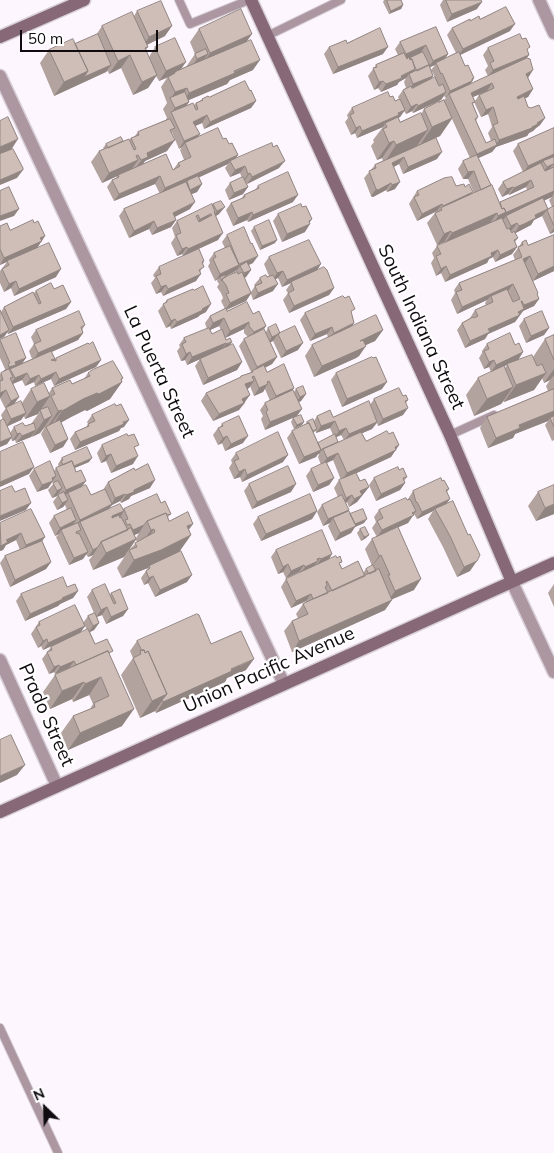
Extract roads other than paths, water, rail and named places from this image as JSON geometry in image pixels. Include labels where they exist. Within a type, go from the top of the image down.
[{"type":"street","points":[[0,37],[84,0]]},
{"type":"street","name":"South Indiana Street","points":[[250,0],[450,435],[512,582],[554,672]]},
{"type":"street","points":[[539,0],[554,33]]},
{"type":"street","name":"La Puerta Street","points":[[0,76],[284,684]]},
{"type":"street","name":"Union Pacific Avenue","points":[[0,812],[554,563]]},
{"type":"street","name":"Prado Street","points":[[0,660],[57,786]]},
{"type":"lane","points":[[179,0],[190,24],[250,0]]},
{"type":"lane","points":[[267,36],[341,0]]},
{"type":"lane","points":[[450,435],[500,412]]},
{"type":"lane","points":[[0,1028],[58,1153]]}]
